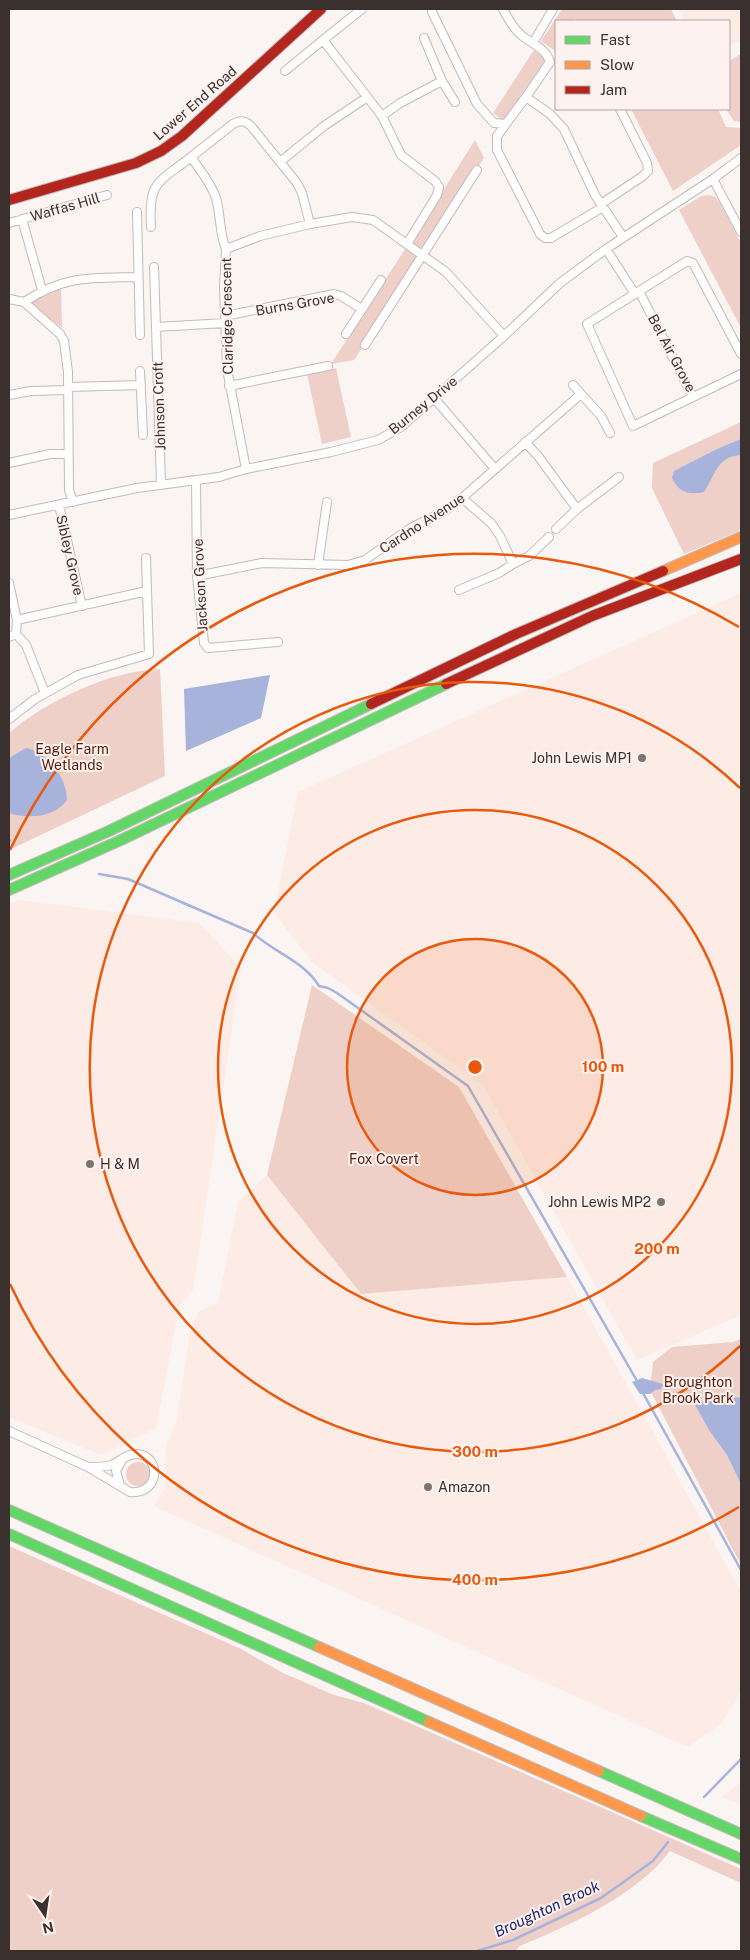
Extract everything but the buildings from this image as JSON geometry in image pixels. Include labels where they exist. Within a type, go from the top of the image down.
[{"type":"main road","name":"Lower End Road","points":[[9,200],[136,163],[161,151],[182,136],[321,9]]},
{"type":"main road","points":[[9,875],[109,831],[516,634],[741,537]]},
{"type":"main road","points":[[9,890],[121,840],[592,616],[741,559]]},
{"type":"main road","points":[[9,1510],[741,1834]]},
{"type":"main road","points":[[9,1534],[554,1778],[741,1859]]},
{"type":"street","points":[[285,71],[362,9]]},
{"type":"street","points":[[504,9],[511,25],[521,35],[547,54],[550,62],[497,136],[497,150],[540,234],[545,238],[551,238],[602,205],[648,171],[647,163],[620,110]]},
{"type":"street","points":[[533,42],[554,9]]},
{"type":"street","points":[[432,12],[477,104],[494,123],[506,124]]},
{"type":"street","points":[[424,38],[442,82],[454,102]]},
{"type":"street","points":[[323,40],[366,98],[382,116],[401,155],[435,181],[439,187],[437,195],[407,244]]},
{"type":"street","points":[[382,116],[400,103],[442,82]]},
{"type":"street","points":[[526,97],[550,114],[564,129],[602,205],[623,238]]},
{"type":"street","points":[[280,162],[324,126],[366,98]]},
{"type":"street","points":[[151,227],[150,200],[155,187],[239,120],[245,121],[251,126],[297,183],[302,193],[310,224]]},
{"type":"street","points":[[191,157],[216,198],[222,241],[226,249]]},
{"type":"street","name":"Burney Drive","points":[[9,515],[120,491],[218,477],[378,440],[401,427],[504,336],[560,283],[606,249],[713,179],[741,158]]},
{"type":"street","points":[[365,345],[477,170]]},
{"type":"street","points":[[713,179],[741,232]]},
{"type":"street","name":"Waffas Hill","points":[[9,223],[107,195]]},
{"type":"street","points":[[136,212],[140,335]]},
{"type":"street","name":"Claridge Crescent","points":[[246,469],[229,386],[225,320],[226,249],[260,236],[310,224],[352,217],[373,220],[446,272],[504,336]]},
{"type":"street","name":"Waffas Hill","points":[[22,219],[42,290]]},
{"type":"street","name":"Bel Air Grove","points":[[606,249],[637,292],[693,397],[741,374]]},
{"type":"street","points":[[693,397],[633,426],[587,324],[687,261],[693,264],[741,354]]},
{"type":"street","name":"Johnson Croft","points":[[154,267],[161,484]]},
{"type":"street","points":[[24,302],[53,285],[78,279],[137,276]]},
{"type":"street","points":[[346,334],[381,280]]},
{"type":"street","name":"Burns Grove","points":[[225,320],[334,294],[341,296],[362,309]]},
{"type":"street","points":[[9,299],[24,302],[60,334],[66,351],[69,490],[73,502]]},
{"type":"street","points":[[156,327],[225,320]]},
{"type":"street","points":[[229,386],[328,366]]},
{"type":"street","points":[[140,371],[143,435]]},
{"type":"street","points":[[573,385],[601,416],[610,434]]},
{"type":"street","points":[[9,395],[68,388],[141,386]]},
{"type":"street","name":"Cardno Avenue","points":[[197,576],[262,563],[348,565],[365,560],[409,529],[446,510],[462,498],[580,394]]},
{"type":"street","points":[[434,398],[495,469]]},
{"type":"street","points":[[525,442],[538,456],[577,509]]},
{"type":"street","points":[[9,463],[50,454],[68,454]]},
{"type":"street","points":[[556,529],[577,509],[619,477]]},
{"type":"street","name":"Jackson Grove","points":[[196,480],[197,576],[204,644],[208,648],[278,642]]},
{"type":"street","points":[[462,498],[491,523],[500,536],[513,564]]},
{"type":"street","points":[[318,565],[327,502]]},
{"type":"street","name":"Sibley Grove","points":[[59,505],[82,606]]},
{"type":"street","points":[[459,590],[499,573],[529,556],[549,537]]},
{"type":"street","points":[[9,718],[45,693],[78,676],[149,654],[146,558]]},
{"type":"street","points":[[9,583],[17,620],[12,636],[26,645],[45,693]]},
{"type":"street","points":[[17,620],[147,592]]},
{"type":"street","points":[[9,1431],[88,1467],[120,1484],[130,1492],[141,1492],[152,1484],[155,1474],[151,1462],[142,1455],[130,1455],[104,1467],[88,1467]]},
{"type":"street","points":[[120,1484],[116,1471],[122,1460]]},
{"type":"shaded area","points":[[679,9],[741,9],[741,40],[730,46],[730,20],[684,20]]},
{"type":"shaded area","points":[[741,593],[741,1315],[637,1360],[483,1085],[313,963],[274,913],[298,792]]},
{"type":"shaded area","name":"H & M","points":[[19,900],[199,923],[241,968],[193,1290],[179,1307],[156,1428],[101,1455],[9,1417],[9,904]]},
{"type":"shaded area","points":[[267,1175],[361,1294],[567,1277],[741,1592],[741,1690],[722,1723],[688,1747],[154,1506],[165,1487],[166,1444],[176,1425],[190,1332],[198,1312],[218,1303],[238,1202]]},
{"type":"shaded area","points":[[741,1782],[741,1805],[722,1797]]},
{"type":"green space","points":[[562,9],[671,9],[676,20],[555,20],[555,51],[541,41]]},
{"type":"green space","points":[[534,50],[546,59],[504,121],[493,113]]},
{"type":"green space","points":[[741,54],[741,122],[734,121],[727,110],[730,110],[730,60]]},
{"type":"green space","points":[[632,110],[718,110],[726,127],[741,128],[741,145],[673,191]]},
{"type":"green space","points":[[475,140],[484,158],[423,252],[410,243]]},
{"type":"green space","points":[[709,195],[715,197],[720,203],[741,243],[741,328],[679,210],[701,196]]},
{"type":"green space","points":[[407,246],[422,256],[354,360],[331,364]]},
{"type":"green space","points":[[61,287],[62,328],[29,302]]},
{"type":"green space","points":[[336,368],[351,437],[322,444],[307,374]]},
{"type":"green space","points":[[741,422],[741,530],[684,554],[652,488],[653,463]]},
{"type":"green space","name":"Eagle Farm Wetlands","points":[[160,669],[165,776],[9,850],[9,733],[42,709],[80,689],[120,675]]},
{"type":"green space","name":"Fox Covert","points":[[312,985],[459,1087],[567,1277],[361,1294],[267,1175]]},
{"type":"green space","name":"Broughton Brook Park","points":[[741,1339],[741,1565],[650,1390],[653,1362],[672,1347],[733,1342]]},
{"type":"green space","points":[[138,1462],[147,1465],[150,1474],[147,1483],[138,1486],[129,1483],[126,1474],[129,1465]]},
{"type":"green space","points":[[9,1546],[241,1649],[283,1673],[334,1695],[364,1703],[741,1869],[741,1883],[670,1851],[654,1869],[622,1895],[572,1923],[520,1946],[515,1951],[9,1951]]},
{"type":"water","points":[[741,439],[741,455],[733,456],[722,462],[704,492],[685,492],[675,483],[672,478],[674,471]]},
{"type":"water","points":[[270,675],[261,718],[186,751],[184,689]]},
{"type":"water","points":[[26,748],[34,750],[48,760],[64,783],[67,800],[62,806],[48,814],[24,816],[9,813],[9,758]]},
{"type":"water","points":[[642,1378],[663,1384],[661,1389],[655,1390],[650,1394],[640,1394],[632,1382]]},
{"type":"water","points":[[741,1397],[741,1484],[727,1455],[709,1430],[694,1403]]},
{"type":"waterway","points":[[99,874],[128,879],[253,933],[297,963],[313,977],[319,986],[337,993],[468,1086],[637,1381]]},
{"type":"waterway","points":[[643,1393],[741,1570]]},
{"type":"waterway","name":"Broughton Brook","points":[[704,1797],[741,1759]]},
{"type":"waterway","name":"Broughton Brook","points":[[477,1951],[513,1940],[601,1898],[653,1861],[668,1842]]},
{"type":"traffic: fast","points":[[9,890],[121,840],[446,684]]},
{"type":"traffic: fast","points":[[9,875],[109,831],[371,704]]},
{"type":"traffic: fast","points":[[9,1510],[319,1647]]},
{"type":"traffic: fast","points":[[9,1534],[429,1722]]},
{"type":"traffic: fast","points":[[599,1771],[741,1834]]},
{"type":"traffic: fast","points":[[641,1816],[741,1859]]},
{"type":"traffic: slow","points":[[663,571],[741,537]]},
{"type":"traffic: slow","points":[[319,1647],[599,1771]]},
{"type":"traffic: slow","points":[[429,1722],[641,1816]]},
{"type":"traffic: jam","points":[[9,200],[136,163],[161,151],[182,136],[321,9]]},
{"type":"traffic: jam","points":[[446,684],[592,616],[741,559]]},
{"type":"traffic: jam","points":[[371,704],[516,634],[663,571]]},
{"type":"place","name":"John Lewis MP1","points":[[642,758]]},
{"type":"place","name":"H & M","points":[[90,1164]]},
{"type":"place","name":"John Lewis MP2","points":[[661,1202]]},
{"type":"place","name":"Amazon","points":[[428,1487]]}]
